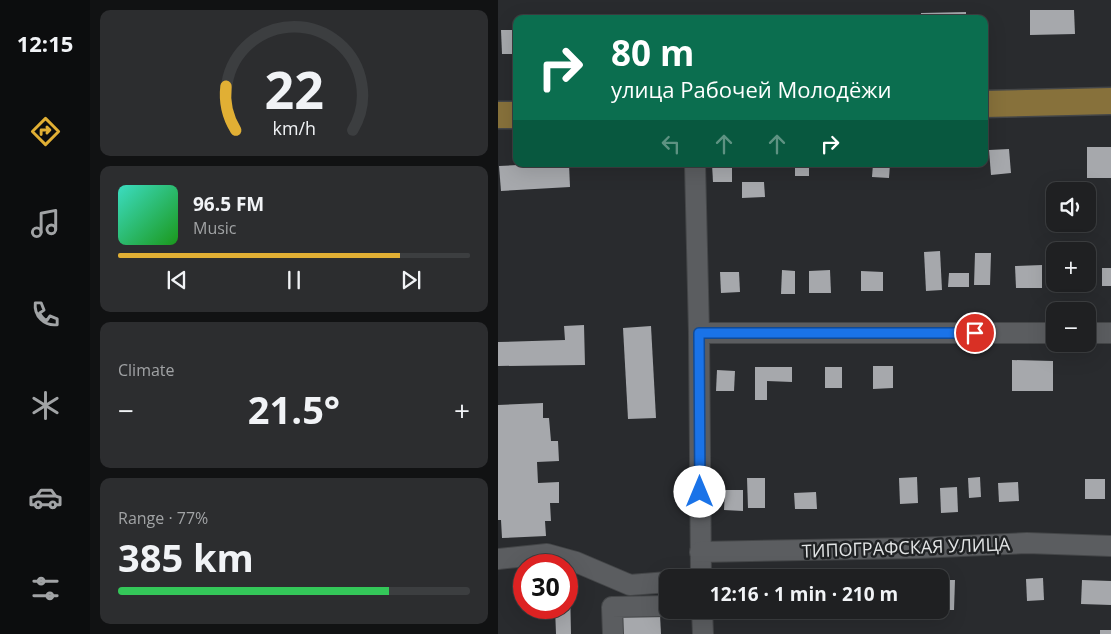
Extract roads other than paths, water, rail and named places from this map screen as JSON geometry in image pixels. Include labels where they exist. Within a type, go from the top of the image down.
[{"type":"main road","points":[[988,104],[1112,101]]},
{"type":"main road","points":[[498,116],[513,115]]},
{"type":"street","points":[[696,167],[699,333],[699,569]]},
{"type":"street","points":[[699,333],[1046,333]]},
{"type":"street","points":[[1096,333],[1112,333]]},
{"type":"street","name":"ТИПОГРАФСКАЯ УЛИЦА","points":[[700,552],[917,548],[1027,543],[1112,546]]},
{"type":"street","points":[[498,559],[547,554],[576,562],[630,585],[659,583]]},
{"type":"street","points":[[613,634],[612,608],[659,606]]},
{"type":"street","points":[[702,619],[703,634]]}]
